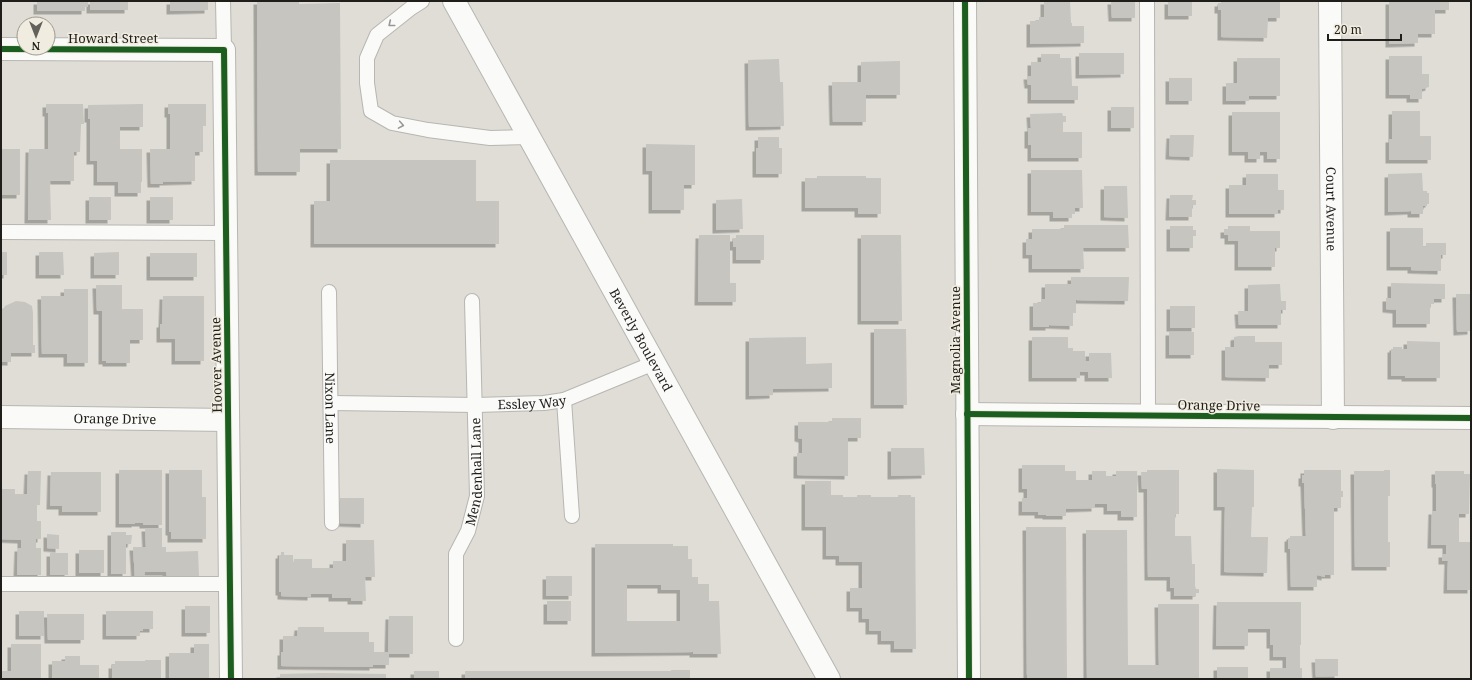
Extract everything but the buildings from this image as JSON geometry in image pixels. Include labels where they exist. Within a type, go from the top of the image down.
[{"type":"street","name":"Beverly Boulevard","points":[[454,1],[829,679]]},
{"type":"street","name":"Magnolia Avenue","points":[[965,1],[969,679]]},
{"type":"street","name":"Court Avenue","points":[[1330,1],[1332,418]]},
{"type":"street","name":"Howard Street","points":[[1,49],[224,50]]},
{"type":"street","name":"Hoover Avenue","points":[[224,50],[231,679]]},
{"type":"street","name":"Orange Drive","points":[[967,414],[1471,418]]},
{"type":"street","name":"Orange Drive","points":[[1,417],[228,420]]},
{"type":"lane","points":[[223,1],[224,50]]},
{"type":"lane","points":[[422,1],[377,35],[367,58],[367,83],[371,112],[392,123],[428,130],[490,138],[529,136]]},
{"type":"lane","points":[[1147,1],[1148,416]]},
{"type":"lane","points":[[1,232],[226,233]]},
{"type":"lane","name":"Nixon Lane","points":[[329,292],[332,523]]},
{"type":"lane","name":"Mendenhall Lane","points":[[456,639],[456,554],[468,531],[477,496],[476,405],[472,301]]},
{"type":"lane","name":"Essley Way","points":[[331,403],[476,405],[544,403],[564,400],[654,363]]},
{"type":"lane","points":[[564,400],[572,516]]},
{"type":"lane","points":[[1,584],[230,584]]},
{"type":"cycle path","points":[[965,1],[969,679]]},
{"type":"cycle path","points":[[1,49],[224,50],[231,679]]},
{"type":"cycle path","points":[[967,414],[1471,418]]}]
